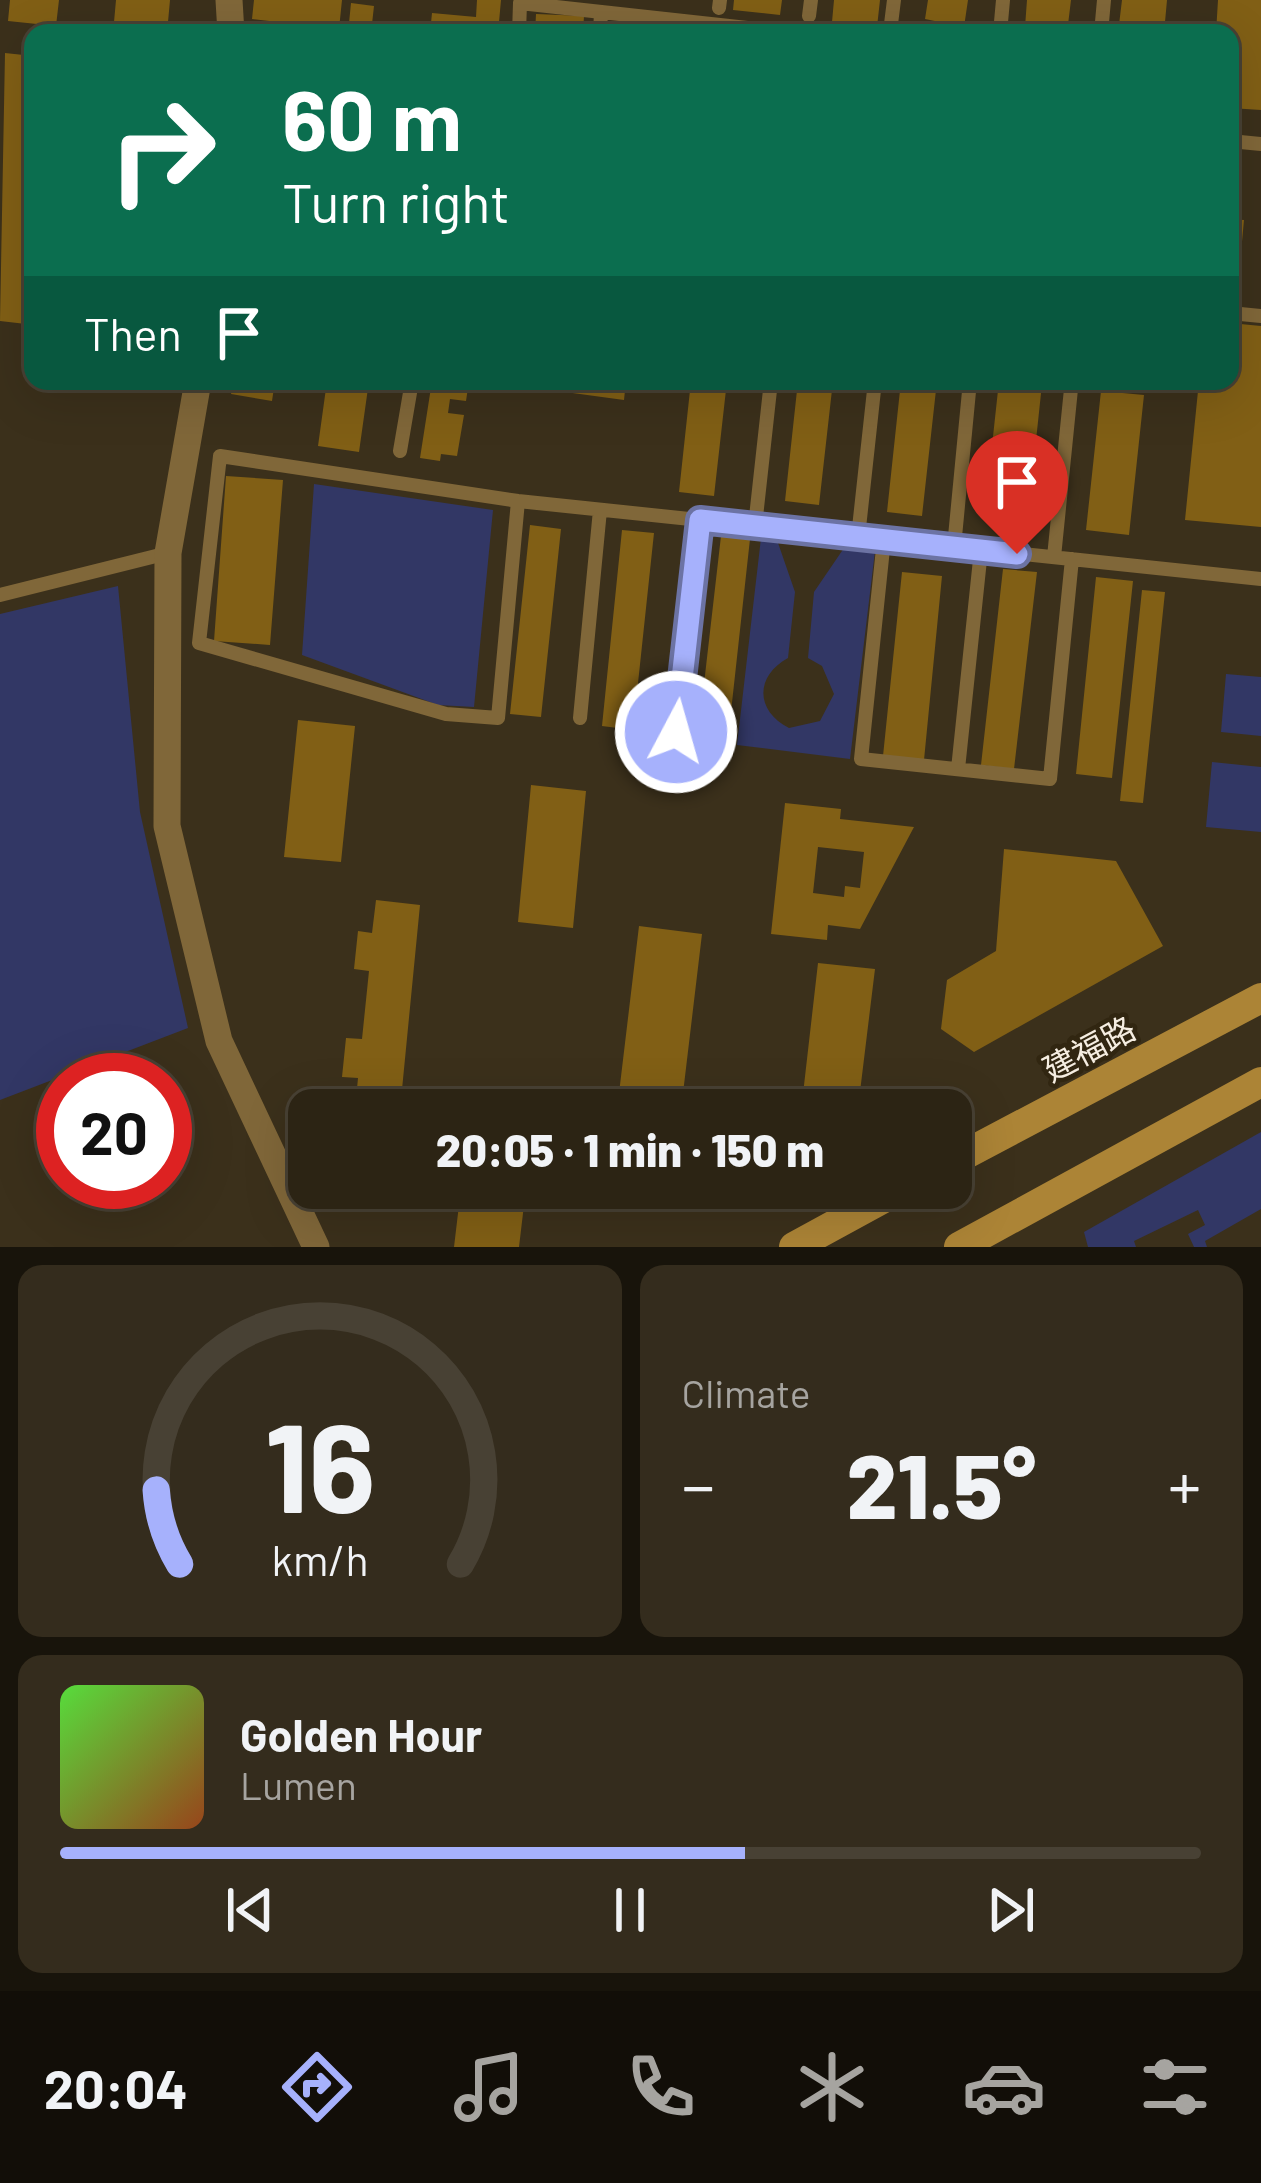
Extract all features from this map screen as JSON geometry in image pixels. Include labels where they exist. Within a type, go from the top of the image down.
[{"type":"main road","name":"建福路","points":[[972,1151],[1261,998]]},
{"type":"main road","points":[[959,1247],[1261,1082]]},
{"type":"main road","points":[[794,1247],[864,1209]]},
{"type":"street","points":[[196,390],[168,553],[166,826],[219,1041],[316,1247]]},
{"type":"lane","points":[[891,24],[894,0]]},
{"type":"lane","points":[[519,24],[520,3],[696,24]]},
{"type":"lane","points":[[601,24],[602,11]]},
{"type":"lane","points":[[400,451],[410,390]]},
{"type":"lane","points":[[755,526],[770,390]]},
{"type":"lane","points":[[858,537],[874,390]]},
{"type":"lane","points":[[954,547],[969,390]]},
{"type":"lane","points":[[1054,557],[1071,390]]},
{"type":"lane","points":[[518,501],[498,718],[446,714],[199,643],[220,456],[518,501],[1261,579]]},
{"type":"lane","points":[[580,718],[600,510]]},
{"type":"lane","points":[[676,732],[700,520]]},
{"type":"lane","points":[[884,539],[861,759],[1050,779],[1072,559]]},
{"type":"lane","points":[[958,769],[981,550]]},
{"type":"lane","points":[[0,595],[168,553]]},
{"type":"shaded area","points":[[314,484],[493,510],[474,707],[438,705],[302,655]]},
{"type":"shaded area","points":[[761,538],[777,540],[795,592],[788,658],[769,674],[763,693],[770,712],[789,728],[820,721],[834,694],[822,666],[808,658],[814,592],[844,548],[875,551],[850,759],[737,745]]},
{"type":"shaded area","points":[[118,586],[140,812],[188,1028],[123,1053],[36,1053],[36,1086],[0,1100],[0,614]]},
{"type":"shaded area","points":[[1226,674],[1261,677],[1261,736],[1221,732]]},
{"type":"shaded area","points":[[1212,762],[1261,767],[1261,832],[1206,827]]},
{"type":"shaded area","points":[[1261,1132],[1261,1209],[1205,1241],[1207,1247],[1194,1247],[1188,1234],[1205,1225],[1198,1210],[1134,1241],[1136,1247],[1088,1247],[1084,1232]]},
{"type":"building","points":[[10,0],[59,0],[56,24],[8,21]]},
{"type":"building","points":[[116,0],[170,0],[168,24],[114,24]]},
{"type":"building","points":[[254,0],[342,0],[340,24],[252,19]]},
{"type":"building","points":[[477,0],[501,0],[499,24],[431,24],[432,13],[476,17]]},
{"type":"building","points":[[734,0],[782,0],[780,15],[733,10]]},
{"type":"building","points":[[834,0],[880,0],[877,24],[832,22]]},
{"type":"building","points":[[928,0],[968,0],[964,24],[925,19]]},
{"type":"building","points":[[1027,0],[1071,0],[1068,24],[1025,24]]},
{"type":"building","points":[[1122,0],[1167,0],[1165,24],[1119,24]]},
{"type":"building","points":[[1218,0],[1261,0],[1261,110],[1239,109],[1239,24],[1217,24]]},
{"type":"building","points":[[351,3],[374,6],[372,24],[349,24]]},
{"type":"building","points":[[536,14],[584,16],[584,24],[535,24]]},
{"type":"building","points":[[5,53],[24,55],[24,324],[0,321]]},
{"type":"building","points":[[1239,220],[1244,220],[1239,274]]},
{"type":"building","points":[[1239,324],[1261,326],[1261,527],[1185,520],[1198,390],[1239,390]]},
{"type":"building","points":[[232,390],[274,390],[272,401],[231,394]]},
{"type":"building","points":[[326,390],[368,390],[359,452],[318,446]]},
{"type":"building","points":[[431,390],[468,390],[466,401],[450,399],[448,413],[464,415],[457,456],[441,454],[440,461],[420,458]]},
{"type":"building","points":[[550,390],[625,390],[624,400]]},
{"type":"building","points":[[690,390],[726,390],[714,496],[679,492]]},
{"type":"building","points":[[797,390],[832,390],[819,505],[785,501]]},
{"type":"building","points":[[900,390],[936,390],[922,516],[887,512]]},
{"type":"building","points":[[998,390],[1041,390],[1027,525],[984,520]]},
{"type":"building","points":[[1101,391],[1144,395],[1129,535],[1086,530]]},
{"type":"building","points":[[226,476],[283,480],[270,645],[214,641]]},
{"type":"building","points":[[530,525],[561,529],[541,717],[510,714]]},
{"type":"building","points":[[622,530],[654,533],[633,730],[602,726]]},
{"type":"building","points":[[721,536],[750,539],[728,739],[698,736]]},
{"type":"building","points":[[1003,569],[1037,572],[1014,769],[981,765]]},
{"type":"building","points":[[902,572],[942,576],[924,760],[883,756]]},
{"type":"building","points":[[1096,577],[1133,581],[1112,778],[1076,774]]},
{"type":"building","points":[[1142,590],[1165,592],[1143,803],[1120,801]]},
{"type":"building","points":[[298,720],[355,726],[341,862],[284,857]]},
{"type":"building","points":[[531,785],[586,791],[573,928],[518,922]]},
{"type":"building","points":[[785,803],[841,809],[840,819],[914,827],[860,929],[828,925],[827,940],[771,934]],"holes":[[[818,847],[864,852],[860,888],[845,886],[844,897],[813,893]]]},
{"type":"building","points":[[1004,849],[1116,861],[1163,946],[974,1052],[941,1029],[947,980],[996,951]]},
{"type":"building","points":[[376,900],[420,905],[402,1089],[357,1089],[358,1078],[342,1077],[346,1038],[362,1039],[369,971],[354,969],[358,931],[372,933]]},
{"type":"building","points":[[639,926],[702,934],[684,1089],[620,1089]]},
{"type":"building","points":[[818,963],[875,969],[860,1089],[804,1089]]},
{"type":"building","points":[[459,1209],[524,1209],[519,1247],[454,1247]]},
{"type":"route","points":[[676,732],[700,520],[1017,554]]}]
